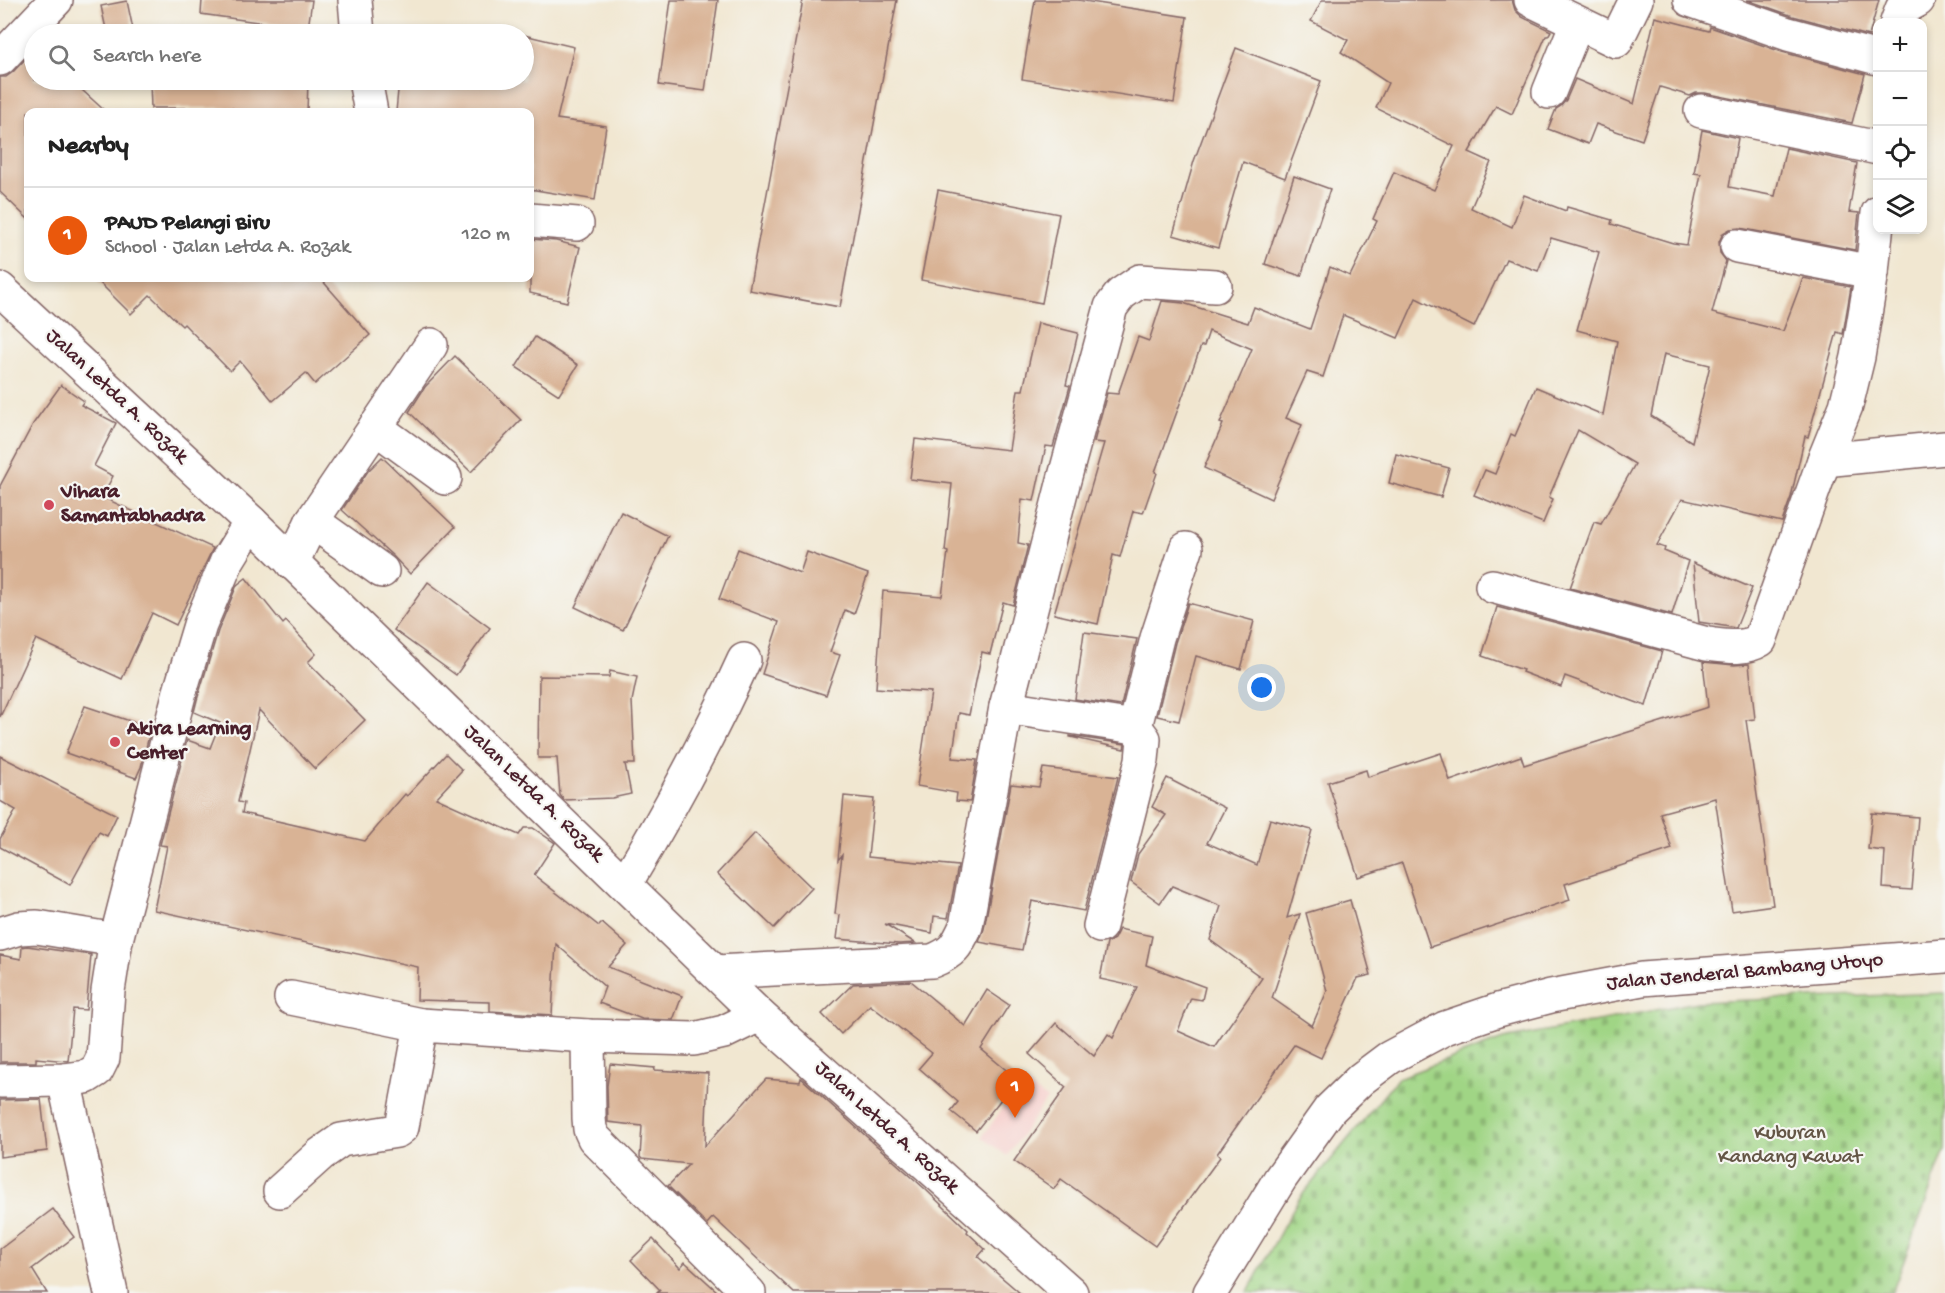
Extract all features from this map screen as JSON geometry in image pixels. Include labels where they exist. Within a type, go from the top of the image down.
[{"type":"street","points":[[33,24],[56,0]]},
{"type":"street","points":[[355,0],[357,24]]},
{"type":"street","points":[[1531,0],[1616,41],[1636,0]]},
{"type":"street","points":[[1690,0],[1788,34],[1873,57]]},
{"type":"street","points":[[1899,18],[1902,9],[1918,0]]},
{"type":"street","points":[[1549,92],[1577,23]]},
{"type":"street","points":[[0,59],[24,34]]},
{"type":"street","points":[[367,90],[370,108]]},
{"type":"street","points":[[1701,111],[1873,147]]},
{"type":"street","points":[[534,220],[577,224]]},
{"type":"street","points":[[1492,586],[1707,644],[1734,647],[1752,645],[1760,640],[1824,460],[1846,406],[1858,357],[1876,234]]},
{"type":"street","points":[[1737,246],[1872,272]]},
{"type":"street","points":[[716,972],[932,961],[946,956],[959,942],[966,926],[1006,707],[1111,307],[1121,294],[1140,281],[1215,286]]},
{"type":"street","name":"Jalan Letda A. Rozak","points":[[0,289],[251,522],[759,1015],[1071,1293]]},
{"type":"street","points":[[292,563],[312,521],[431,345]]},
{"type":"street","points":[[375,427],[445,478]]},
{"type":"street","points":[[1824,460],[1945,448]]},
{"type":"street","points":[[312,521],[382,571]]},
{"type":"street","points":[[0,1081],[64,1080],[92,1074],[103,1058],[108,991],[116,940],[179,696],[201,625],[227,561],[251,522]]},
{"type":"street","points":[[1135,727],[1157,638],[1186,549]]},
{"type":"street","points":[[625,884],[710,733],[744,660]]},
{"type":"street","points":[[1006,707],[1135,727],[1144,739],[1142,760],[1100,926]]},
{"type":"street","points":[[0,934],[19,928],[36,927],[116,940]]},
{"type":"street","name":"Jalan Jenderal Bambang Utoyo","points":[[1210,1293],[1280,1179],[1330,1109],[1361,1079],[1389,1058],[1445,1028],[1498,1010],[1551,996],[1642,979],[1945,956]]},
{"type":"street","points":[[291,999],[421,1025],[588,1036],[694,1038],[724,1032],[759,1015]]},
{"type":"street","points":[[279,1191],[321,1154],[341,1140],[397,1131],[402,1127],[421,1025]]},
{"type":"street","points":[[588,1036],[589,1118],[594,1138],[749,1293]]},
{"type":"street","points":[[64,1080],[111,1293]]},
{"type":"shaded area","points":[[1022,1081],[1047,1099],[1007,1156],[982,1137]]},
{"type":"green space","name":"Kuburan Kandang Kawat","points":[[1945,993],[1945,1150],[1892,1293],[1247,1293],[1298,1200],[1398,1078],[1503,1039],[1697,1002]]},
{"type":"building","points":[[202,0],[312,0],[309,24],[272,24],[201,14]]},
{"type":"building","points":[[671,0],[718,0],[705,91],[659,85]]},
{"type":"building","points":[[803,0],[897,0],[840,307],[749,290]]},
{"type":"building","points":[[1035,0],[1078,0],[1187,17],[1174,103],[1022,79]]},
{"type":"building","points":[[1322,0],[1512,0],[1515,10],[1522,17],[1551,31],[1546,36],[1512,114],[1496,106],[1469,152],[1491,162],[1471,208],[1512,227],[1524,195],[1566,211],[1567,207],[1612,220],[1611,224],[1673,243],[1687,245],[1701,174],[1694,173],[1702,130],[1738,138],[1729,187],[1775,196],[1786,148],[1857,163],[1849,212],[1859,213],[1855,250],[1740,228],[1730,229],[1723,233],[1719,242],[1720,253],[1726,261],[1712,313],[1783,331],[1803,278],[1851,287],[1843,334],[1837,332],[1808,437],[1805,436],[1791,497],[1782,522],[1682,499],[1657,545],[1665,548],[1664,551],[1688,561],[1672,615],[1570,588],[1594,522],[1601,524],[1635,464],[1578,430],[1549,497],[1553,499],[1543,523],[1474,495],[1485,470],[1495,474],[1511,434],[1515,436],[1536,387],[1603,415],[1617,341],[1577,330],[1599,252],[1551,238],[1538,271],[1506,259],[1474,327],[1416,298],[1398,338],[1343,315],[1323,377],[1307,372],[1286,418],[1302,425],[1271,499],[1204,468],[1223,424],[1220,423],[1252,349],[1209,331],[1204,346],[1201,346],[1155,472],[1157,473],[1143,513],[1133,511],[1120,557],[1113,555],[1098,624],[1054,614],[1104,443],[1094,442],[1107,393],[1118,394],[1138,337],[1149,341],[1162,301],[1183,303],[1248,323],[1254,307],[1310,329],[1330,267],[1350,276],[1377,221],[1373,219],[1394,172],[1434,190],[1454,146],[1376,108],[1388,83],[1341,52],[1348,40],[1311,21]],"holes":[[[1664,354],[1710,365],[1692,442],[1651,416]]]},
{"type":"building","points":[[1747,0],[1879,0],[1869,36],[1793,16]]},
{"type":"building","points":[[127,1],[132,24],[105,24],[101,6]]},
{"type":"building","points":[[1655,17],[1709,31],[1710,27],[1782,52],[1865,74],[1852,123],[1705,93],[1690,96],[1660,87],[1642,140],[1596,124],[1588,144],[1548,129],[1556,109],[1566,100],[1575,79],[1634,104]]},
{"type":"building","points":[[534,37],[574,47],[557,119],[606,126],[595,200],[534,190],[534,108],[396,108],[398,90],[534,90]]},
{"type":"building","points":[[1236,48],[1321,81],[1285,178],[1243,162],[1218,248],[1173,235],[1194,161]]},
{"type":"building","points":[[24,60],[24,90],[82,90],[102,108],[24,108],[24,215],[0,192],[0,77],[6,77]]},
{"type":"building","points":[[150,90],[308,90],[307,108],[151,108]]},
{"type":"building","points":[[1294,176],[1330,189],[1301,276],[1265,264]]},
{"type":"building","points":[[938,190],[1059,214],[1042,303],[921,280]]},
{"type":"building","points":[[534,239],[556,241],[580,247],[567,302],[530,293],[530,282],[534,282]]},
{"type":"building","points":[[99,282],[324,282],[370,335],[315,384],[306,373],[273,401],[240,361],[230,371],[184,324],[182,326],[150,295],[131,314]]},
{"type":"building","points":[[1038,323],[1078,333],[1066,385],[1070,386],[1053,447],[1046,446],[1034,501],[1022,499],[1018,543],[1028,545],[1013,605],[1003,602],[990,654],[982,652],[969,715],[959,713],[952,758],[977,760],[970,802],[956,801],[957,793],[917,786],[931,692],[876,688],[883,591],[942,596],[948,552],[945,551],[952,484],[910,479],[915,439],[1009,450],[1018,390],[1023,390]]},
{"type":"building","points":[[535,337],[578,365],[559,395],[516,367]]},
{"type":"building","points":[[455,356],[521,420],[471,472],[409,412],[425,387]]},
{"type":"building","points":[[61,385],[84,401],[81,405],[116,423],[94,466],[113,476],[102,497],[213,548],[176,625],[152,613],[122,679],[36,639],[0,717],[0,486],[33,424]]},
{"type":"building","points":[[1396,454],[1449,468],[1441,497],[1389,483]]},
{"type":"building","points":[[382,457],[455,527],[410,574],[342,510],[368,471]]},
{"type":"building","points":[[621,512],[668,536],[623,630],[575,607]]},
{"type":"building","points":[[738,549],[800,573],[807,552],[868,574],[854,614],[845,610],[830,652],[840,655],[826,695],[762,674],[779,622],[719,599]]},
{"type":"building","points":[[1693,563],[1752,588],[1736,628],[1699,622]]},
{"type":"building","points":[[246,578],[283,624],[286,621],[316,654],[308,662],[365,720],[315,769],[259,710],[238,802],[244,803],[242,813],[365,841],[405,794],[407,796],[446,754],[462,770],[436,798],[519,835],[524,828],[533,828],[555,843],[534,875],[599,926],[602,923],[627,945],[608,967],[682,996],[673,1020],[642,1019],[599,1003],[605,987],[556,944],[552,1015],[490,1011],[490,1002],[417,1000],[418,967],[154,910],[167,846],[160,845],[187,740],[210,748],[220,723],[194,712],[197,700],[218,631],[237,585]]},
{"type":"building","points":[[428,582],[490,628],[456,675],[394,630]]},
{"type":"building","points":[[1188,603],[1254,621],[1241,669],[1196,656],[1179,721],[1157,716],[1175,643]]},
{"type":"building","points":[[1497,607],[1662,651],[1646,706],[1565,676],[1561,687],[1522,672],[1523,670],[1482,656]]},
{"type":"building","points":[[1084,632],[1137,639],[1121,706],[1075,699]]},
{"type":"building","points":[[1703,662],[1749,664],[1755,719],[1746,720],[1773,905],[1732,911],[1715,798],[1660,813],[1672,849],[1565,884],[1570,900],[1430,947],[1402,863],[1358,877],[1328,782],[1366,770],[1368,777],[1441,753],[1450,781],[1521,756],[1524,765],[1708,707]]},
{"type":"building","points":[[610,671],[637,677],[632,701],[635,764],[625,764],[631,794],[612,798],[564,800],[560,795],[557,758],[538,758],[539,676],[609,677]]},
{"type":"building","name":"Akira Learning Center","points":[[85,706],[151,728],[136,778],[66,753]]},
{"type":"building","points":[[1070,736],[1125,744],[1124,749]]},
{"type":"building","points":[[0,756],[117,815],[107,836],[99,832],[70,885],[0,847],[0,839],[16,810],[0,801]]},
{"type":"building","points":[[1043,768],[1118,777],[1084,911],[1032,901],[1022,950],[979,942],[984,929],[1011,784],[1039,787]]},
{"type":"building","points":[[1167,778],[1225,808],[1207,843],[1257,865],[1270,819],[1312,830],[1287,918],[1300,914],[1272,998],[1312,1026],[1327,991],[1306,913],[1350,900],[1371,975],[1358,978],[1321,1058],[1294,1045],[1217,1154],[1220,1157],[1155,1246],[1061,1179],[1054,1189],[1014,1161],[1066,1087],[1029,1054],[1056,1023],[1094,1056],[1108,1034],[1113,1038],[1137,987],[1100,979],[1107,943],[1114,939],[1119,929],[1152,936],[1146,965],[1205,987],[1202,1000],[1191,998],[1178,1031],[1214,1047],[1262,978],[1210,940],[1221,906],[1172,886],[1160,903],[1131,882],[1138,854],[1166,815],[1152,807]]},
{"type":"building","points":[[844,796],[874,799],[868,857],[958,866],[948,918],[934,916],[932,933],[885,924],[915,943],[899,944],[837,939],[840,915],[835,914],[842,855],[838,860]]},
{"type":"building","points":[[1872,813],[1918,817],[1912,890],[1883,888],[1885,851],[1868,849]]},
{"type":"building","points":[[755,833],[812,888],[774,928],[717,874]]},
{"type":"building","points":[[22,947],[91,955],[86,1010],[73,1009],[68,1061],[36,1058],[36,1062],[0,1062],[0,955],[21,959]]},
{"type":"building","points":[[911,981],[965,1026],[987,990],[1009,1005],[981,1049],[1017,1079],[976,1131],[951,1111],[958,1102],[919,1068],[932,1053],[870,1005],[841,1034],[822,1014],[853,984]]},
{"type":"building","points":[[610,1064],[655,1068],[654,1070],[708,1073],[705,1146],[766,1079],[800,1082],[801,1078],[968,1230],[967,1232],[985,1249],[978,1257],[1020,1293],[794,1293],[713,1217],[707,1224],[668,1186],[689,1164],[642,1159],[640,1157],[642,1126],[608,1122],[607,1086]]},
{"type":"building","points":[[41,1099],[47,1151],[0,1157],[0,1100]]},
{"type":"building","points":[[53,1209],[74,1237],[32,1269],[47,1293],[0,1293],[0,1249]]},
{"type":"building","points":[[653,1239],[680,1268],[685,1262],[719,1293],[657,1293],[660,1290],[631,1260]]},
{"type":"place","name":"Vihara Samantabhadra","points":[[49,505]]},
{"type":"place","name":"Akira Learning Center","points":[[115,742]]},
{"type":"place","name":"PAUD Pelangi Biru","points":[[1015,1118]]}]
